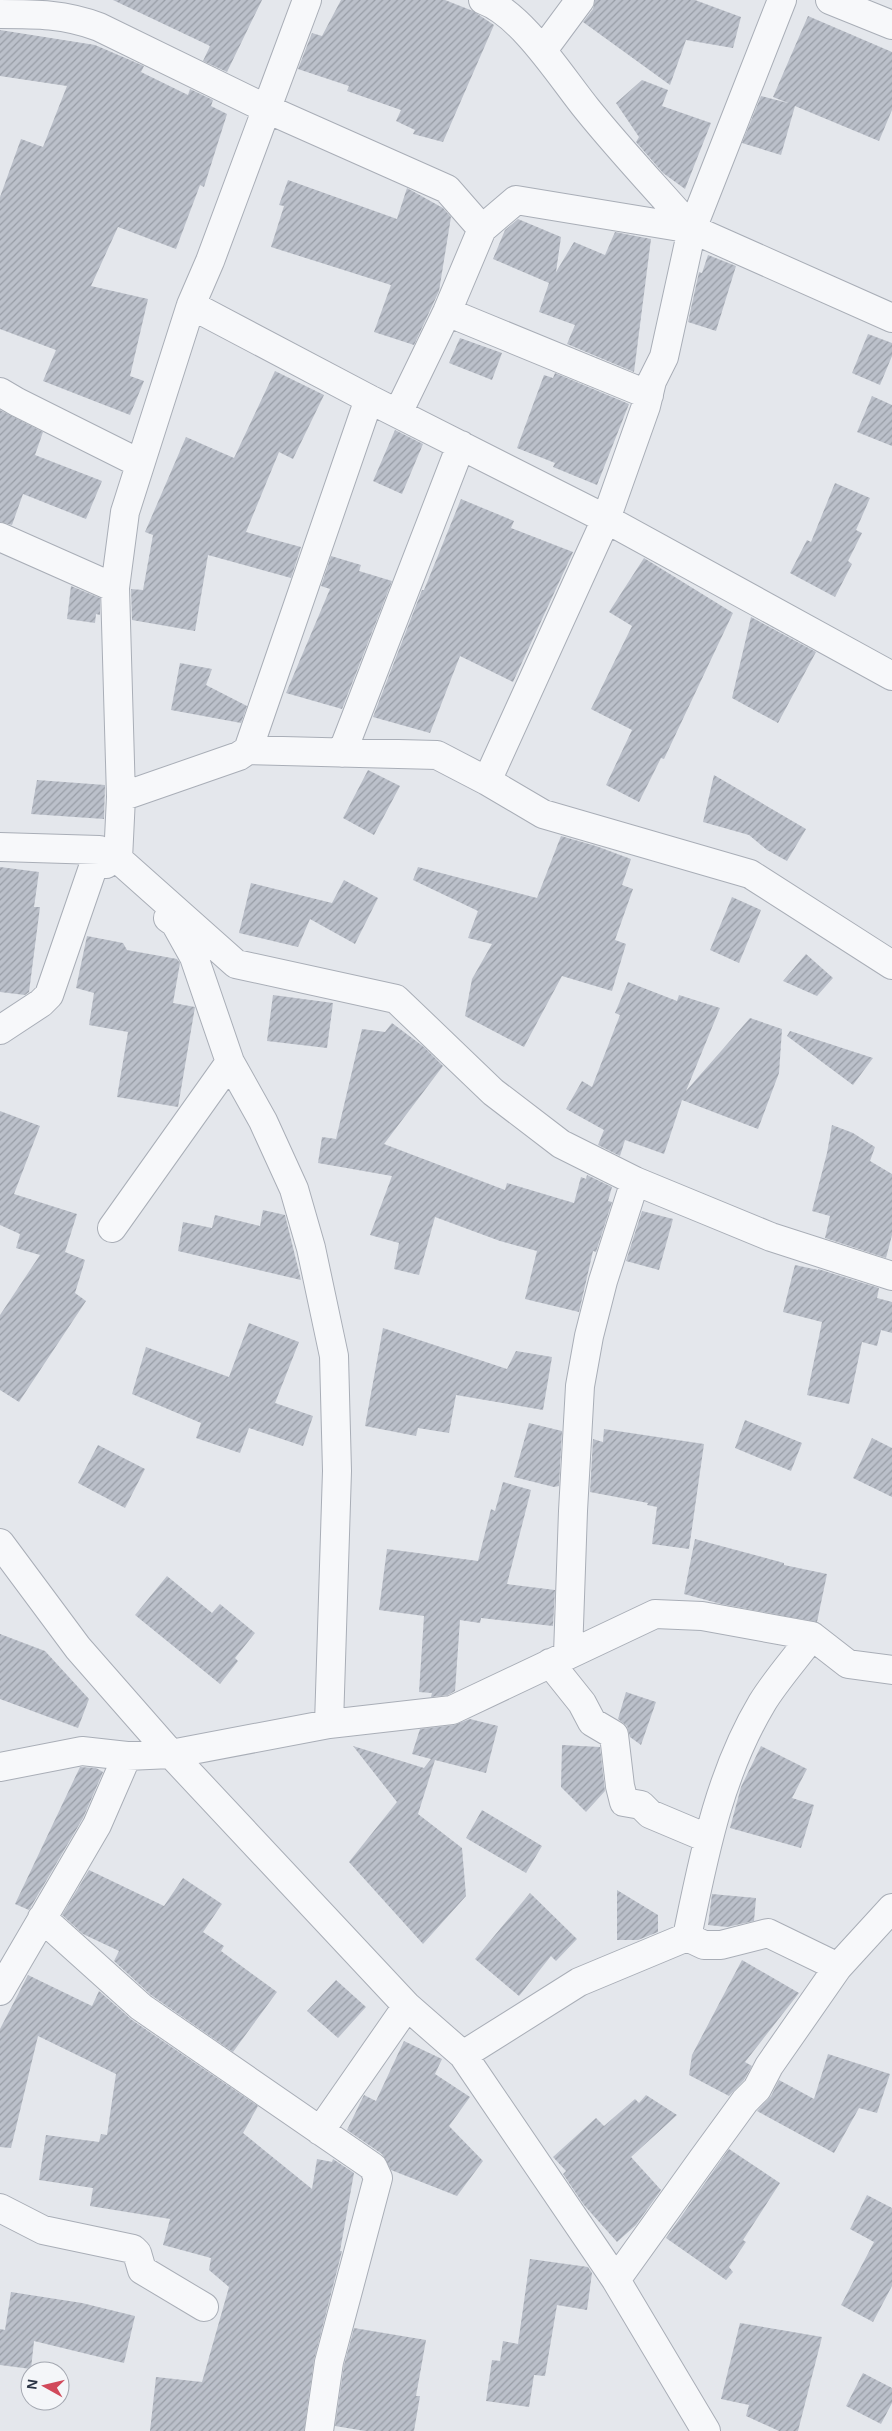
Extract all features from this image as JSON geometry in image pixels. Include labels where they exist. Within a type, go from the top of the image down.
[{"type":"street","points":[[0,1030],[41,1003],[49,994],[110,862],[121,797],[115,588],[125,512],[139,463],[191,305],[210,261],[307,0]]},
{"type":"street","points":[[483,0],[496,4],[543,50],[587,110],[692,229]]},
{"type":"street","points":[[543,50],[580,0]]},
{"type":"street","points":[[487,781],[606,519],[649,395],[652,381],[664,357],[692,229],[782,0]]},
{"type":"street","points":[[830,0],[892,24]]},
{"type":"street","points":[[0,14],[38,14],[75,18],[99,27],[266,109],[447,189],[482,230]]},
{"type":"street","points":[[398,413],[447,312],[482,230],[516,200],[692,229],[892,318]]},
{"type":"street","points":[[191,305],[369,399],[606,519],[892,676]]},
{"type":"street","points":[[447,312],[649,395]]},
{"type":"street","points":[[0,392],[139,463]]},
{"type":"street","points":[[248,750],[369,399]]},
{"type":"street","points":[[342,752],[461,445]]},
{"type":"street","points":[[0,537],[115,588]]},
{"type":"street","points":[[121,797],[239,756],[248,750],[437,755],[548,816],[750,874],[892,965]]},
{"type":"street","points":[[0,847],[110,862],[236,964],[396,999],[493,1092],[561,1144],[635,1181],[771,1237],[892,1276]]},
{"type":"street","points":[[110,862],[175,923],[194,958],[205,984],[230,1062],[263,1121],[294,1189],[311,1248],[334,1356],[337,1470],[329,1724]]},
{"type":"street","points":[[112,1228],[230,1062]]},
{"type":"street","points":[[635,1181],[598,1299],[580,1386],[573,1511],[559,1658],[592,1722],[614,1735],[620,1786],[624,1802],[641,1805],[650,1814],[707,1838]]},
{"type":"street","points":[[0,1543],[78,1648],[171,1754],[407,2006],[463,2055],[616,2280],[706,2431]]},
{"type":"street","points":[[0,1767],[82,1751],[126,1756],[171,1754],[329,1724],[452,1710],[654,1614],[702,1616],[812,1636],[848,1664],[892,1670]]},
{"type":"street","points":[[687,1937],[707,1838],[729,1769],[763,1701],[812,1636]]},
{"type":"street","points":[[0,1991],[97,1825],[126,1756]]},
{"type":"street","points":[[616,2280],[745,2101],[758,2089],[769,2066],[838,1967],[892,1908]]},
{"type":"street","points":[[42,1918],[141,2007],[373,2168],[378,2178],[329,2362],[319,2431]]},
{"type":"street","points":[[687,1937],[704,1946],[721,1945],[768,1933],[838,1967]]},
{"type":"street","points":[[463,2055],[578,1982],[687,1937]]},
{"type":"street","points":[[320,2131],[407,2006]]},
{"type":"street","points":[[0,2208],[42,2230],[133,2249],[137,2253],[142,2270],[204,2308]]},
{"type":"building","points":[[113,0],[262,0],[227,72],[203,61],[210,46]]},
{"type":"building","points":[[341,0],[445,0],[473,11],[494,25],[443,142],[413,134],[415,130],[396,121],[401,110],[347,91],[349,86],[298,69],[312,33],[322,36]]},
{"type":"building","points":[[595,0],[695,0],[741,17],[733,48],[686,40],[670,85],[583,22],[593,9]]},
{"type":"building","points":[[808,16],[892,52],[892,110],[879,141],[795,106],[781,155],[742,143],[761,96],[788,103],[773,97]]},
{"type":"building","points":[[0,30],[95,45],[144,66],[141,72],[188,95],[190,89],[213,100],[211,106],[227,114],[204,187],[200,185],[176,249],[118,227],[91,286],[148,299],[130,376],[144,381],[130,415],[43,381],[56,350],[0,329],[0,197],[21,139],[43,147],[67,86],[0,76]]},
{"type":"building","points":[[642,80],[668,90],[662,106],[711,123],[685,189],[663,173],[636,142],[639,137],[616,103]]},
{"type":"building","points":[[288,180],[397,219],[407,188],[443,208],[451,217],[439,291],[414,345],[374,332],[391,285],[271,247],[284,206],[279,205]]},
{"type":"building","points":[[518,219],[561,237],[556,272],[574,242],[605,255],[615,232],[651,239],[634,372],[567,344],[575,325],[539,312],[549,283],[493,259],[505,230]]},
{"type":"building","points":[[708,255],[736,266],[716,331],[688,322],[699,272],[702,273]]},
{"type":"building","points":[[868,334],[892,343],[892,356],[880,385],[852,373]]},
{"type":"building","points":[[460,338],[502,353],[492,380],[449,363]]},
{"type":"building","points":[[275,371],[324,395],[293,459],[279,452],[246,532],[301,547],[291,578],[208,555],[195,631],[132,620],[131,589],[143,590],[153,535],[145,532],[186,437],[234,458]]},
{"type":"building","points":[[555,373],[629,404],[597,485],[553,467],[555,463],[517,448],[544,375],[553,378]]},
{"type":"building","points":[[872,396],[892,405],[892,446],[857,432]]},
{"type":"building","points":[[0,410],[43,432],[35,455],[102,481],[86,519],[23,494],[12,525],[0,522]]},
{"type":"building","points":[[395,430],[423,444],[402,494],[373,481]]},
{"type":"building","points":[[835,483],[870,498],[856,530],[862,533],[848,561],[852,564],[835,597],[790,573],[807,540],[811,542]]},
{"type":"building","points":[[461,499],[514,521],[511,528],[573,552],[513,682],[460,656],[430,733],[373,717],[422,590],[424,590]]},
{"type":"building","points":[[331,556],[361,565],[359,571],[392,581],[342,709],[286,693],[330,589],[321,586]]},
{"type":"building","points":[[644,558],[733,613],[664,759],[661,758],[639,802],[606,785],[632,730],[591,709],[632,626],[609,612]]},
{"type":"building","points":[[71,586],[100,598],[100,615],[96,614],[95,623],[67,619]]},
{"type":"building","points":[[751,617],[816,652],[778,723],[732,698]]},
{"type":"building","points":[[180,663],[212,669],[206,685],[247,706],[241,723],[171,710]]},
{"type":"building","points":[[368,770],[400,786],[374,835],[343,818]]},
{"type":"building","points":[[714,775],[806,829],[787,861],[767,850],[749,835],[703,822]]},
{"type":"building","points":[[37,780],[105,785],[104,819],[31,814]]},
{"type":"building","points":[[561,836],[631,859],[622,885],[633,889],[615,940],[626,944],[612,991],[562,976],[524,1047],[465,1016],[472,979],[492,944],[468,938],[478,911],[413,880],[418,867],[537,898]]},
{"type":"building","points":[[0,867],[39,872],[34,907],[40,907],[29,992],[25,995],[0,992]]},
{"type":"building","points":[[344,880],[378,898],[355,944],[310,919],[298,947],[239,933],[251,883],[332,903]]},
{"type":"building","points":[[732,897],[761,910],[739,963],[710,950]]},
{"type":"building","points":[[87,936],[123,943],[127,950],[177,959],[180,963],[173,1003],[195,1007],[178,1107],[117,1097],[128,1032],[89,1025],[94,993],[76,988]]},
{"type":"building","points":[[806,954],[833,978],[817,996],[783,981]]},
{"type":"building","points":[[628,982],[677,1001],[679,995],[720,1008],[686,1091],[750,1018],[782,1029],[779,1073],[758,1129],[682,1100],[664,1154],[625,1140],[620,1156],[598,1145],[604,1130],[566,1109],[582,1081],[592,1087],[620,1015],[615,1013]]},
{"type":"building","points":[[273,995],[333,1003],[327,1048],[267,1041]]},
{"type":"building","points":[[392,1023],[424,1047],[443,1066],[384,1144],[505,1190],[507,1183],[574,1203],[581,1177],[586,1179],[587,1175],[612,1187],[608,1201],[612,1202],[596,1252],[593,1251],[579,1312],[525,1299],[537,1251],[500,1241],[435,1217],[419,1275],[394,1269],[399,1243],[370,1235],[392,1176],[318,1163],[322,1137],[336,1139],[362,1029],[385,1032]]},
{"type":"building","points":[[790,1031],[873,1058],[853,1085],[787,1036]]},
{"type":"building","points":[[0,1111],[40,1126],[14,1194],[77,1214],[65,1252],[85,1260],[75,1293],[86,1301],[19,1402],[0,1390],[0,1315],[40,1255],[16,1248],[20,1234],[0,1225]]},
{"type":"building","points":[[832,1125],[853,1133],[875,1147],[870,1161],[892,1174],[892,1235],[886,1258],[825,1238],[830,1216],[812,1211]]},
{"type":"building","points":[[263,1210],[285,1215],[301,1280],[178,1251],[183,1222],[212,1228],[215,1215],[260,1226]]},
{"type":"building","points":[[642,1211],[673,1219],[659,1270],[626,1261]]},
{"type":"building","points":[[795,1265],[818,1269],[879,1288],[877,1298],[892,1302],[892,1333],[881,1330],[877,1346],[862,1342],[849,1404],[807,1395],[822,1322],[783,1312]]},
{"type":"building","points":[[249,1323],[299,1342],[275,1403],[313,1416],[303,1446],[249,1428],[240,1453],[196,1438],[201,1423],[132,1394],[146,1347],[229,1377]]},
{"type":"building","points":[[383,1328],[507,1369],[516,1351],[552,1357],[543,1410],[456,1395],[449,1433],[418,1428],[416,1436],[365,1426]]},
{"type":"building","points":[[745,1420],[802,1443],[791,1471],[735,1448]]},
{"type":"building","points":[[529,1423],[562,1431],[559,1486],[554,1487],[514,1477]]},
{"type":"building","points":[[604,1429],[704,1444],[689,1549],[652,1544],[657,1507],[647,1505],[648,1503],[590,1492],[593,1439],[603,1442]]},
{"type":"building","points":[[872,1438],[892,1448],[892,1497],[853,1478]]},
{"type":"building","points":[[98,1445],[145,1469],[125,1508],[78,1483]]},
{"type":"building","points":[[503,1482],[531,1490],[507,1584],[555,1590],[553,1626],[481,1618],[480,1623],[460,1620],[455,1691],[448,1695],[431,1697],[432,1693],[419,1692],[424,1616],[379,1610],[387,1549],[478,1561],[491,1509],[495,1511]]},
{"type":"building","points":[[695,1539],[784,1563],[784,1565],[827,1574],[817,1622],[721,1604],[684,1594]]},
{"type":"building","points":[[167,1576],[212,1613],[220,1604],[255,1633],[235,1658],[238,1661],[220,1684],[135,1615]]},
{"type":"building","points":[[0,1634],[45,1651],[89,1699],[78,1728],[0,1699]]},
{"type":"building","points":[[626,1692],[656,1702],[641,1745],[630,1737],[627,1726],[618,1719]]},
{"type":"building","points":[[470,1719],[498,1726],[486,1773],[435,1760],[418,1814],[462,1848],[466,1896],[423,1944],[349,1862],[397,1802],[353,1746],[424,1768],[431,1759],[412,1754],[420,1729],[454,1725]]},
{"type":"building","points":[[562,1745],[600,1747],[605,1791],[586,1812],[561,1787]]},
{"type":"building","points":[[761,1746],[807,1769],[792,1798],[814,1805],[801,1848],[730,1828],[741,1787]]},
{"type":"building","points":[[80,1767],[96,1768],[103,1772],[83,1818],[29,1910],[15,1904]]},
{"type":"building","points":[[482,1810],[542,1846],[526,1873],[466,1838]]},
{"type":"building","points":[[89,1870],[164,1906],[183,1878],[222,1904],[203,1932],[224,1946],[221,1951],[277,1992],[233,2052],[151,1995],[114,1961],[119,1951],[83,1934],[62,1915]]},
{"type":"building","points":[[617,1890],[658,1915],[658,1932],[638,1940],[617,1940]]},
{"type":"building","points":[[530,1893],[577,1939],[556,1961],[551,1956],[519,1996],[475,1959]]},
{"type":"building","points":[[712,1894],[756,1898],[754,1921],[727,1927],[708,1925]]},
{"type":"building","points":[[742,1960],[799,1993],[745,2062],[752,2066],[744,2080],[729,2096],[689,2075],[692,2055]]},
{"type":"building","points":[[28,1975],[92,2006],[99,1991],[132,2020],[258,2106],[243,2133],[312,2189],[317,2159],[332,2162],[333,2159],[354,2173],[340,2251],[342,2251],[314,2360],[304,2431],[150,2431],[156,2377],[202,2382],[229,2287],[209,2270],[211,2258],[163,2245],[170,2219],[90,2206],[93,2188],[39,2180],[46,2135],[99,2142],[101,2134],[107,2135],[116,2074],[38,2036],[11,2148],[0,2147],[0,2029]]},
{"type":"building","points":[[336,1980],[366,2007],[338,2038],[307,2011]]},
{"type":"building","points":[[404,2041],[442,2059],[435,2074],[470,2097],[449,2126],[483,2161],[457,2196],[391,2170],[382,2154],[347,2130],[364,2095],[376,2101]]},
{"type":"building","points":[[828,2054],[890,2074],[877,2113],[859,2108],[834,2153],[757,2111],[771,2096],[779,2080],[814,2099]]},
{"type":"building","points":[[646,2095],[677,2115],[631,2157],[661,2190],[636,2225],[617,2242],[584,2205],[563,2174],[566,2171],[553,2157],[596,2118],[604,2126],[635,2099],[639,2103]]},
{"type":"building","points":[[729,2149],[780,2183],[743,2240],[746,2242],[729,2267],[733,2272],[726,2280],[666,2238]]},
{"type":"building","points":[[867,2195],[892,2208],[892,2286],[873,2322],[841,2305],[874,2242],[850,2229]]},
{"type":"building","points":[[530,2259],[588,2267],[592,2273],[587,2310],[557,2305],[545,2376],[534,2375],[529,2407],[486,2401],[492,2360],[500,2361],[503,2341],[518,2344]]},
{"type":"building","points":[[11,2292],[82,2303],[135,2316],[124,2363],[34,2341],[32,2361],[20,2361],[20,2368],[0,2365],[0,2329],[5,2330]]},
{"type":"building","points":[[740,2323],[822,2337],[798,2431],[779,2431],[746,2416],[749,2405],[721,2399]]},
{"type":"building","points":[[354,2328],[426,2340],[416,2396],[420,2396],[414,2431],[365,2431],[335,2426],[344,2365]]},
{"type":"building","points":[[863,2373],[892,2388],[892,2403],[881,2424],[846,2406]]}]
